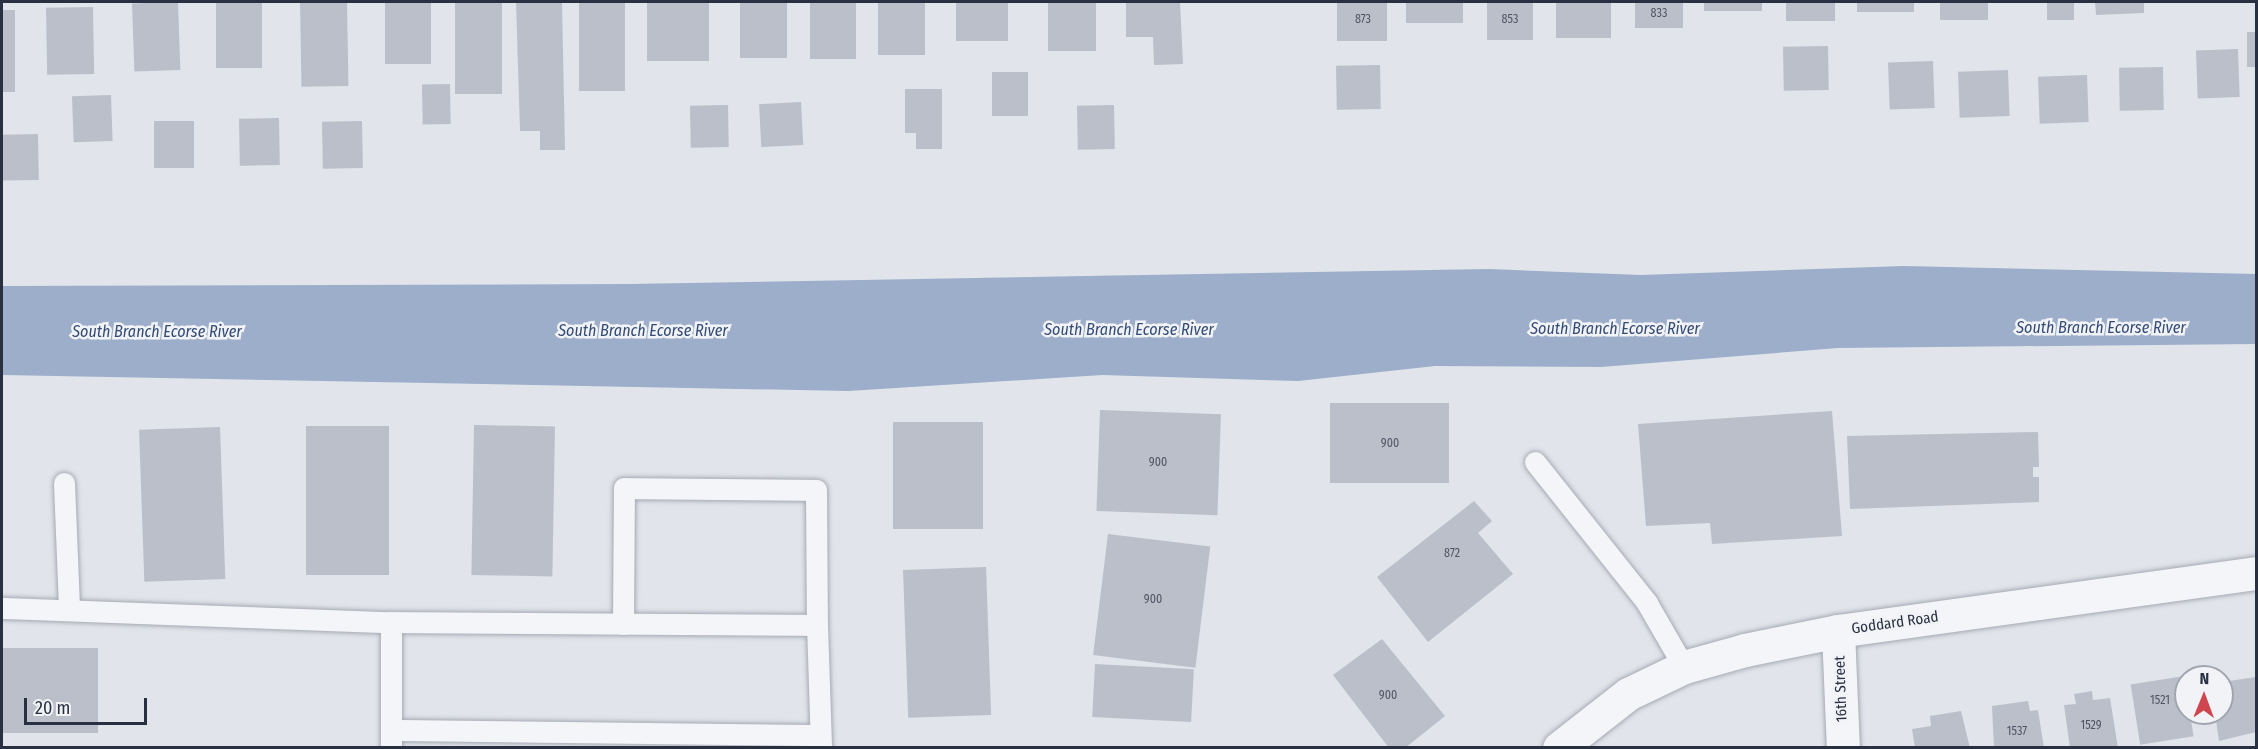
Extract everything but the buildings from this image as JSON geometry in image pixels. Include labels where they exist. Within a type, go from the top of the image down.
[{"type":"street","name":"Goddard Road","points":[[1561,746],[1628,694],[1684,666],[1838,631],[2256,573]]},
{"type":"street","name":"16th Street","points":[[1838,631],[1843,747]]},
{"type":"lane","points":[[1535,462],[1647,603],[1684,666]]},
{"type":"lane","points":[[64,483],[69,608]]},
{"type":"lane","points":[[391,622],[391,739],[821,741],[816,489],[624,488],[623,624]]},
{"type":"lane","points":[[2,608],[69,608],[391,622],[817,625]]},
{"type":"water","name":"South Branch Ecorse River","points":[[1904,266],[2256,274],[2256,344],[1838,348],[1601,367],[1435,366],[1298,381],[1102,375],[848,391],[2,375],[2,286],[629,284],[1489,269],[1641,275]]}]
